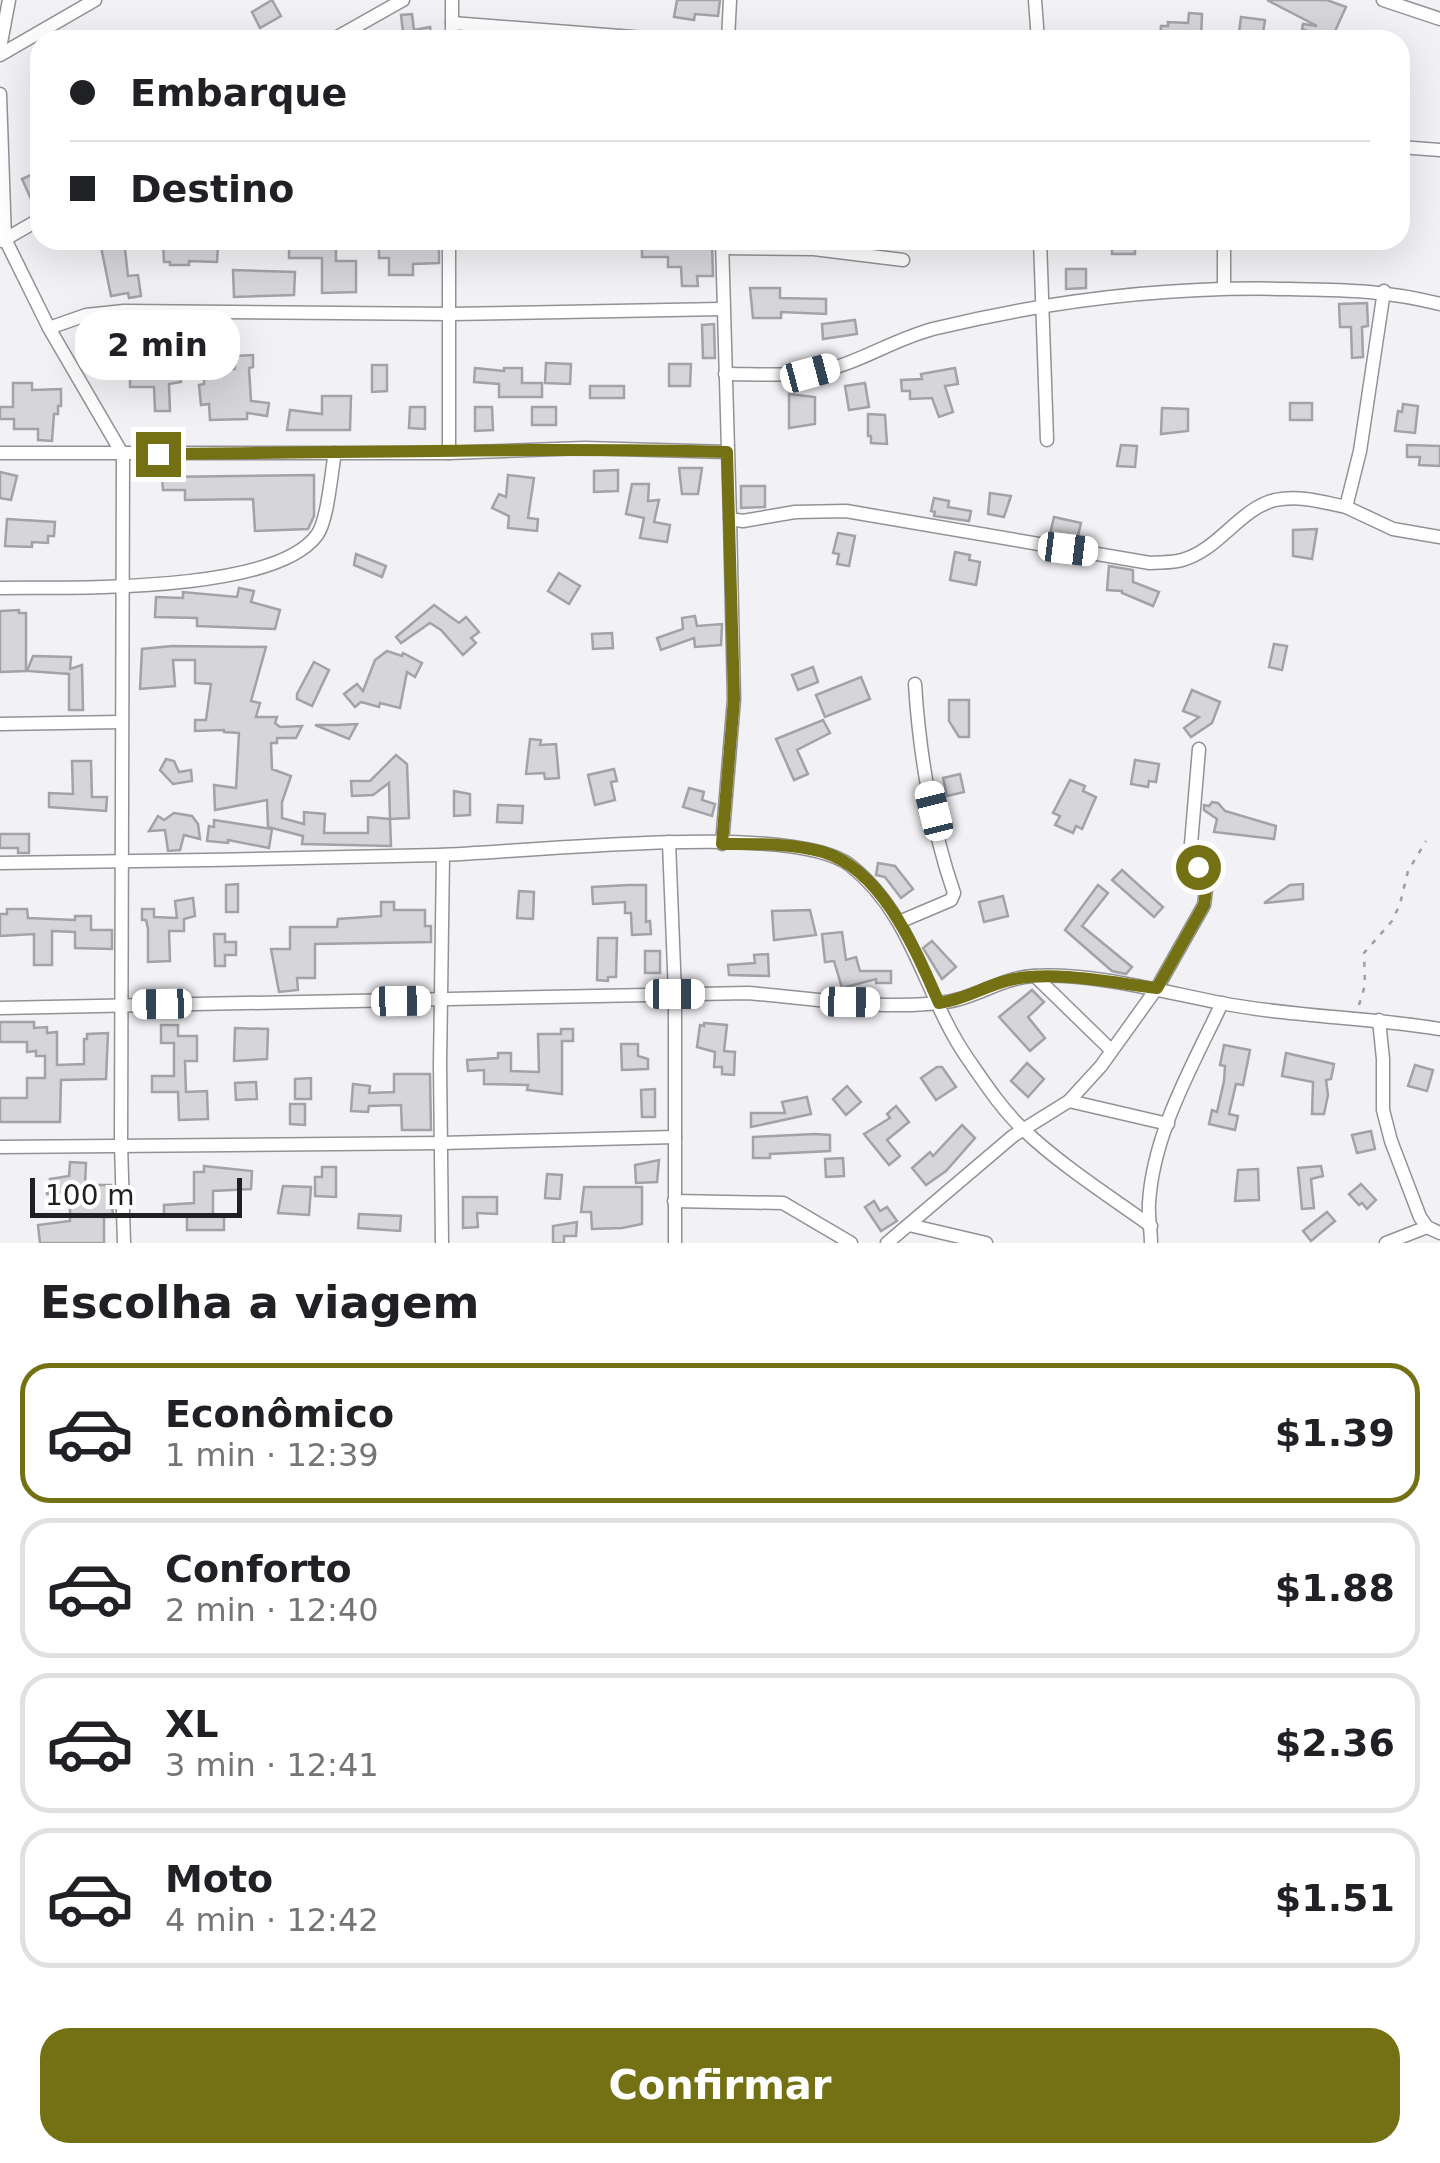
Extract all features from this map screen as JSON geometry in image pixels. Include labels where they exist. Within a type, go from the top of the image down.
[{"type":"street","points":[[0,52],[9,0]]},
{"type":"street","points":[[40,30],[95,0]]},
{"type":"street","points":[[350,30],[403,0]]},
{"type":"street","points":[[452,0],[452,30]]},
{"type":"street","points":[[728,30],[730,0]]},
{"type":"street","points":[[1035,0],[1037,30]]},
{"type":"street","points":[[1383,0],[1440,19]]},
{"type":"street","points":[[452,23],[542,30]]},
{"type":"street","points":[[0,52],[30,36]]},
{"type":"street","points":[[0,94],[2,241],[123,454],[125,587],[120,722],[124,1243]]},
{"type":"street","points":[[1410,147],[1440,150]]},
{"type":"street","points":[[2,241],[30,225]]},
{"type":"street","points":[[448,453],[450,250]]},
{"type":"street","points":[[722,250],[734,699],[722,844]]},
{"type":"street","points":[[814,250],[903,260]]},
{"type":"street","points":[[1040,250],[1047,440]]},
{"type":"street","points":[[1224,250],[1224,287]]},
{"type":"street","points":[[725,374],[810,373],[879,351],[918,332],[1041,305],[1224,287],[1384,290],[1440,304]]},
{"type":"street","points":[[1346,507],[1360,451],[1384,290]]},
{"type":"street","points":[[48,328],[86,315],[124,311],[450,314],[722,309]]},
{"type":"street","points":[[0,453],[448,453],[585,448],[727,452]]},
{"type":"street","points":[[0,588],[125,587],[216,580],[304,548],[320,532],[335,453]]},
{"type":"street","points":[[730,520],[795,512],[846,512],[1150,563],[1181,561],[1199,553],[1272,500],[1305,498],[1346,507],[1393,528],[1440,537]]},
{"type":"street","points":[[899,922],[951,900],[954,893],[918,744],[915,684]]},
{"type":"street","points":[[0,724],[120,722]]},
{"type":"street","points":[[887,1243],[1023,1130],[1069,1101],[1157,988],[1204,905],[1206,890],[1191,844],[1200,748]]},
{"type":"street","points":[[669,842],[675,994],[675,1243]]},
{"type":"street","points":[[0,863],[443,855],[669,842],[804,848],[836,857],[884,899],[912,944],[966,1056],[1023,1130],[1151,1226]]},
{"type":"street","points":[[442,1243],[443,855]]},
{"type":"street","points":[[1035,976],[1111,1050]]},
{"type":"street","points":[[0,1008],[748,993],[850,1002],[939,1003],[963,1000],[989,986],[1035,976],[1157,988],[1222,1003],[1440,1028]]},
{"type":"street","points":[[1151,1243],[1149,1206],[1154,1170],[1168,1124],[1222,1003]]},
{"type":"street","points":[[1378,1020],[1383,1110],[1390,1141],[1433,1230],[1386,1243]]},
{"type":"street","points":[[1069,1101],[1168,1124]]},
{"type":"street","points":[[0,1147],[441,1144],[675,1137]]},
{"type":"street","points":[[674,1202],[783,1203],[851,1243]]},
{"type":"street","points":[[910,1225],[986,1243]]},
{"type":"path","points":[[1356,1019],[1366,985],[1364,953],[1392,921],[1408,872],[1426,841]]},
{"type":"building","points":[[272,0],[281,16],[260,28],[252,12]]},
{"type":"building","points":[[677,0],[720,0],[718,16],[695,14],[694,20],[674,17]]},
{"type":"building","points":[[1267,0],[1327,0],[1346,7],[1336,30],[1302,29],[1303,24],[1317,26]]},
{"type":"building","points":[[1189,13],[1202,14],[1201,30],[1161,30],[1168,22],[1188,23]]},
{"type":"building","points":[[412,14],[414,30],[403,30],[401,15]]},
{"type":"building","points":[[1241,17],[1265,20],[1264,30],[1239,30]]},
{"type":"building","points":[[30,175],[30,197],[22,179]]},
{"type":"building","points":[[102,250],[125,250],[128,276],[138,275],[141,296],[111,296]]},
{"type":"building","points":[[163,250],[218,250],[217,262],[164,262]]},
{"type":"building","points":[[289,250],[336,250],[336,261],[356,261],[356,292],[322,293],[322,258],[289,258]]},
{"type":"building","points":[[379,250],[439,250],[439,263],[413,264],[413,275],[389,275],[389,258],[379,258]]},
{"type":"building","points":[[642,250],[712,250],[713,276],[697,276],[698,286],[682,286],[681,267],[668,267],[668,257],[642,257]]},
{"type":"building","points":[[1112,250],[1135,250],[1135,254],[1112,254]]},
{"type":"building","points":[[1066,269],[1086,269],[1086,288],[1066,289]]},
{"type":"building","points":[[233,270],[295,272],[294,295],[234,297]]},
{"type":"building","points":[[750,288],[780,288],[780,298],[826,299],[826,314],[781,312],[781,318],[753,318]]},
{"type":"building","points":[[1367,303],[1368,326],[1362,327],[1363,357],[1352,358],[1351,327],[1340,327],[1339,304]]},
{"type":"building","points":[[855,320],[857,334],[823,339],[822,324]]},
{"type":"building","points":[[714,324],[715,358],[703,358],[702,325]]},
{"type":"building","points":[[253,355],[253,367],[249,368],[251,401],[269,403],[267,416],[247,413],[247,419],[210,420],[209,404],[201,405],[199,385],[204,384],[204,377],[215,376],[215,370],[235,369],[235,356]]},
{"type":"building","points":[[130,361],[146,361],[146,375],[179,370],[181,382],[169,384],[170,411],[155,411],[154,387],[130,387]]},
{"type":"building","points":[[546,363],[571,364],[570,384],[545,383]]},
{"type":"building","points":[[669,364],[691,364],[690,386],[669,386]]},
{"type":"building","points":[[372,365],[387,365],[387,391],[372,392]]},
{"type":"building","points":[[475,368],[522,368],[522,383],[542,383],[542,397],[499,397],[499,384],[474,382]]},
{"type":"building","points":[[955,368],[958,384],[945,386],[953,412],[939,417],[932,398],[910,399],[910,391],[902,391],[901,380],[922,379],[921,374]]},
{"type":"building","points":[[13,383],[32,383],[32,390],[61,389],[52,441],[38,440],[38,429],[14,429],[14,419],[0,419],[0,407],[13,407]]},
{"type":"building","points":[[865,383],[869,407],[849,410],[845,386]]},
{"type":"building","points":[[590,386],[624,386],[624,398],[590,398]]},
{"type":"building","points":[[789,394],[815,397],[815,424],[789,428]]},
{"type":"building","points":[[322,396],[351,396],[350,430],[287,430],[290,410],[322,414]]},
{"type":"building","points":[[1290,403],[1312,403],[1312,420],[1290,420]]},
{"type":"building","points":[[1403,404],[1418,406],[1415,433],[1395,431]]},
{"type":"building","points":[[410,407],[425,407],[425,429],[409,428]]},
{"type":"building","points":[[475,407],[492,407],[493,430],[475,431]]},
{"type":"building","points":[[532,407],[556,407],[556,425],[532,425]]},
{"type":"building","points":[[1162,408],[1188,409],[1188,431],[1161,434]]},
{"type":"building","points":[[868,414],[885,415],[887,444],[871,443]]},
{"type":"building","points":[[1121,445],[1137,446],[1135,467],[1117,466]]},
{"type":"building","points":[[1407,445],[1440,446],[1440,466],[1419,465],[1420,457],[1407,457]]},
{"type":"building","points":[[679,468],[702,468],[698,494],[682,494]]},
{"type":"building","points":[[618,470],[618,491],[594,492],[594,471]]},
{"type":"building","points":[[0,472],[17,476],[11,500],[0,498]]},
{"type":"building","points":[[314,475],[314,516],[308,529],[255,531],[253,499],[185,500],[185,490],[163,490],[162,477]]},
{"type":"building","points":[[508,475],[534,478],[528,518],[538,519],[537,531],[508,528],[509,516],[492,508],[499,494],[506,497]]},
{"type":"building","points":[[632,484],[649,484],[648,501],[659,500],[654,522],[670,525],[667,542],[640,538],[644,518],[626,514]]},
{"type":"building","points":[[741,486],[765,486],[765,507],[741,508]]},
{"type":"building","points":[[990,493],[1011,496],[1004,517],[988,514]]},
{"type":"building","points":[[934,498],[949,501],[948,507],[971,511],[969,521],[934,516]]},
{"type":"building","points":[[1054,517],[1081,523],[1077,540],[1050,534]]},
{"type":"building","points":[[7,519],[55,522],[54,536],[48,536],[48,543],[32,542],[32,547],[5,546]]},
{"type":"building","points":[[1317,529],[1312,559],[1293,556],[1293,530]]},
{"type":"building","points":[[838,533],[855,536],[849,566],[837,564],[839,554],[833,553]]},
{"type":"building","points":[[955,552],[980,562],[976,585],[950,580]]},
{"type":"building","points":[[356,554],[386,566],[382,577],[354,565]]},
{"type":"building","points":[[1109,566],[1133,570],[1133,582],[1159,592],[1153,606],[1122,591],[1107,590]]},
{"type":"building","points":[[559,573],[580,586],[569,604],[548,591]]},
{"type":"building","points":[[239,588],[254,591],[251,602],[280,610],[275,629],[197,626],[197,618],[155,617],[156,597],[183,598],[183,592],[237,597]]},
{"type":"building","points":[[434,605],[459,623],[466,617],[479,632],[471,638],[476,643],[463,655],[430,623],[401,643],[396,637]]},
{"type":"building","points":[[0,611],[26,613],[26,671],[0,672]]},
{"type":"building","points":[[695,616],[697,626],[722,624],[721,645],[695,647],[694,638],[661,650],[657,638],[683,629],[682,618]]},
{"type":"building","points":[[612,633],[613,648],[593,649],[592,634]]},
{"type":"building","points":[[1274,644],[1287,646],[1282,670],[1269,667]]},
{"type":"building","points":[[266,647],[251,701],[260,703],[256,717],[277,717],[275,723],[280,727],[302,726],[296,738],[277,738],[277,743],[271,743],[272,769],[291,776],[282,802],[282,818],[304,824],[304,812],[325,814],[324,833],[368,833],[368,817],[390,819],[391,846],[302,844],[303,836],[268,827],[267,800],[215,810],[214,785],[236,788],[239,733],[195,731],[195,720],[206,720],[211,684],[195,683],[195,660],[173,660],[175,686],[140,689],[142,649]]},
{"type":"building","points":[[387,651],[402,656],[403,653],[422,663],[415,677],[407,672],[400,708],[361,702],[355,707],[344,694],[357,684],[363,691],[375,660]]},
{"type":"building","points":[[33,656],[71,657],[70,669],[82,665],[83,710],[69,710],[69,674],[27,671]]},
{"type":"building","points":[[314,662],[329,670],[312,706],[297,699],[297,694]]},
{"type":"building","points":[[813,667],[818,682],[798,690],[792,675]]},
{"type":"building","points":[[861,677],[870,699],[825,717],[816,695]]},
{"type":"building","points":[[1192,690],[1220,702],[1212,723],[1191,737],[1184,728],[1199,717],[1183,711]]},
{"type":"building","points":[[949,700],[969,700],[969,737],[959,737],[949,721]]},
{"type":"building","points":[[823,720],[830,733],[797,750],[808,774],[794,780],[776,739]]},
{"type":"building","points":[[357,724],[349,739],[315,725],[338,725]]},
{"type":"building","points":[[530,739],[541,740],[540,745],[556,744],[559,778],[545,779],[544,773],[526,774]]},
{"type":"building","points":[[396,755],[407,764],[409,818],[390,819],[389,783],[373,795],[352,796],[351,781],[370,781]]},
{"type":"building","points":[[166,759],[174,761],[179,772],[191,770],[192,781],[173,784],[160,770]]},
{"type":"building","points":[[1135,760],[1159,764],[1156,782],[1149,781],[1148,787],[1131,784]]},
{"type":"building","points":[[72,761],[91,761],[92,797],[107,797],[106,811],[49,807],[49,793],[73,794]]},
{"type":"building","points":[[614,769],[617,781],[611,782],[615,800],[595,805],[588,775]]},
{"type":"building","points":[[960,774],[964,792],[947,796],[943,778]]},
{"type":"building","points":[[1070,780],[1085,786],[1083,791],[1096,797],[1082,829],[1076,826],[1073,833],[1055,825],[1060,816],[1053,813]]},
{"type":"building","points":[[689,788],[704,792],[702,800],[715,804],[712,816],[683,807]]},
{"type":"building","points":[[454,791],[470,794],[470,815],[454,816]]},
{"type":"building","points":[[1212,802],[1225,811],[1276,826],[1274,839],[1214,832],[1217,819],[1204,810],[1204,805]]},
{"type":"building","points":[[498,805],[523,806],[522,823],[497,822]]},
{"type":"building","points":[[174,813],[192,816],[198,824],[200,839],[184,835],[180,850],[168,851],[165,830],[149,831],[158,816],[164,820]]},
{"type":"building","points":[[214,820],[272,829],[269,848],[228,840],[207,841]]},
{"type":"building","points":[[0,834],[29,834],[29,853],[18,853],[18,848],[0,848]]},
{"type":"building","points":[[878,863],[895,866],[913,889],[901,898],[885,877],[876,875]]},
{"type":"building","points":[[1122,870],[1163,907],[1154,917],[1112,880]]},
{"type":"building","points":[[238,884],[238,912],[226,912],[226,885]]},
{"type":"building","points":[[1303,884],[1303,899],[1264,903],[1290,885]]},
{"type":"building","points":[[646,885],[646,922],[650,921],[651,934],[632,935],[631,913],[625,913],[625,902],[593,904],[592,887]]},
{"type":"building","points":[[1098,885],[1108,893],[1082,926],[1132,967],[1126,974],[1112,971],[1065,930]]},
{"type":"building","points":[[519,891],[534,892],[533,919],[517,918]]},
{"type":"building","points":[[1003,896],[1008,916],[984,922],[979,902]]},
{"type":"building","points":[[193,898],[195,916],[184,919],[184,931],[169,931],[170,961],[148,962],[148,929],[146,920],[142,920],[142,909],[154,909],[154,917],[177,918],[175,901]]},
{"type":"building","points":[[381,902],[394,902],[394,910],[425,910],[431,942],[315,944],[315,978],[297,978],[298,990],[279,992],[271,949],[290,949],[290,927],[337,927],[338,919],[381,916]]},
{"type":"building","points":[[7,909],[27,909],[28,918],[75,920],[75,916],[91,916],[91,930],[112,930],[112,949],[75,948],[75,932],[52,931],[52,965],[34,965],[34,934],[0,936],[0,914],[7,914]]},
{"type":"building","points":[[810,910],[816,935],[774,940],[772,911]]},
{"type":"building","points":[[842,932],[846,960],[856,957],[860,971],[891,971],[891,983],[876,983],[876,979],[842,988],[834,961],[825,962],[822,934]]},
{"type":"building","points":[[214,934],[225,934],[225,942],[236,942],[236,955],[225,955],[225,966],[215,966]]},
{"type":"building","points":[[598,938],[617,938],[616,977],[608,977],[608,981],[597,980]]},
{"type":"building","points":[[932,941],[956,967],[942,979],[923,948]]},
{"type":"building","points":[[645,951],[660,951],[660,973],[645,973]]},
{"type":"building","points":[[768,954],[769,976],[729,975],[728,965],[755,963],[754,955]]},
{"type":"building","points":[[1032,990],[1044,1002],[1028,1017],[1045,1038],[1030,1051],[999,1017]]},
{"type":"building","points":[[0,1022],[34,1022],[34,1028],[47,1027],[47,1033],[57,1032],[57,1065],[84,1064],[87,1034],[108,1033],[106,1079],[61,1080],[60,1122],[0,1122],[0,1098],[27,1098],[27,1078],[45,1078],[45,1056],[27,1052],[27,1042],[0,1042]]},
{"type":"building","points":[[161,1025],[178,1025],[178,1036],[197,1036],[197,1061],[185,1061],[186,1092],[207,1091],[208,1119],[179,1120],[178,1092],[152,1092],[152,1076],[174,1076],[174,1043],[161,1043]]},
{"type":"building","points":[[700,1025],[727,1025],[724,1051],[735,1052],[734,1075],[722,1074],[722,1067],[714,1067],[715,1052],[697,1047]]},
{"type":"building","points":[[235,1028],[268,1029],[267,1059],[234,1061]]},
{"type":"building","points":[[561,1029],[573,1029],[573,1041],[562,1041],[562,1094],[527,1090],[528,1085],[484,1084],[484,1070],[468,1071],[467,1060],[511,1053],[511,1071],[539,1072],[538,1034],[561,1034]]},
{"type":"building","points":[[621,1044],[638,1044],[638,1056],[648,1059],[648,1069],[622,1070]]},
{"type":"building","points":[[1224,1045],[1250,1050],[1243,1085],[1236,1084],[1229,1114],[1238,1116],[1235,1130],[1209,1124],[1212,1110],[1217,1112],[1224,1081],[1225,1066],[1220,1065]]},
{"type":"building","points":[[1286,1053],[1334,1064],[1331,1079],[1326,1080],[1324,1114],[1312,1114],[1313,1082],[1282,1076]]},
{"type":"building","points":[[1027,1063],[1044,1079],[1028,1097],[1011,1081]]},
{"type":"building","points":[[1415,1065],[1433,1070],[1427,1091],[1408,1086]]},
{"type":"building","points":[[942,1067],[956,1087],[936,1100],[921,1078]]},
{"type":"building","points":[[394,1074],[430,1074],[431,1130],[402,1130],[401,1105],[369,1106],[368,1112],[351,1111],[353,1084],[370,1086],[369,1093],[394,1092]]},
{"type":"building","points":[[311,1078],[311,1099],[295,1099],[295,1079]]},
{"type":"building","points":[[256,1082],[257,1099],[236,1100],[235,1083]]},
{"type":"building","points":[[847,1086],[861,1102],[846,1115],[833,1099]]},
{"type":"building","points":[[655,1089],[655,1117],[642,1117],[641,1090]]},
{"type":"building","points":[[807,1097],[811,1114],[751,1127],[751,1113],[785,1113],[782,1102]]},
{"type":"building","points":[[290,1104],[305,1104],[305,1125],[290,1124]]},
{"type":"building","points":[[896,1106],[909,1122],[887,1140],[900,1156],[889,1165],[864,1134],[890,1118],[887,1114]]},
{"type":"building","points":[[962,1125],[975,1138],[946,1171],[926,1185],[912,1168],[930,1152],[933,1156]]},
{"type":"building","points":[[1371,1131],[1375,1149],[1357,1153],[1352,1135]]},
{"type":"building","points":[[830,1135],[830,1151],[753,1158],[753,1137]]},
{"type":"building","points":[[843,1158],[844,1176],[826,1177],[825,1159]]},
{"type":"building","points":[[659,1160],[657,1182],[636,1183],[635,1165]]},
{"type":"building","points":[[70,1162],[86,1163],[85,1185],[111,1185],[113,1217],[104,1217],[104,1243],[40,1243],[38,1225],[70,1221],[70,1191],[47,1194],[46,1183],[69,1176]]},
{"type":"building","points":[[204,1166],[252,1171],[251,1189],[213,1191],[213,1216],[224,1216],[224,1230],[187,1230],[187,1215],[164,1215],[164,1205],[194,1203],[194,1172],[204,1172]]},
{"type":"building","points":[[1321,1166],[1323,1176],[1311,1179],[1314,1208],[1302,1209],[1298,1168]]},
{"type":"building","points":[[322,1167],[336,1167],[336,1197],[315,1196],[315,1177],[322,1177]]},
{"type":"building","points":[[1258,1169],[1259,1200],[1235,1201],[1238,1170]]},
{"type":"building","points":[[547,1174],[562,1175],[560,1199],[545,1198]]},
{"type":"building","points":[[1361,1184],[1376,1200],[1367,1209],[1349,1194]]},
{"type":"building","points":[[283,1186],[311,1187],[309,1215],[278,1213]]},
{"type":"building","points":[[584,1187],[642,1187],[642,1224],[592,1229],[591,1212],[581,1212]]},
{"type":"building","points":[[463,1197],[497,1197],[497,1214],[477,1213],[478,1227],[463,1228]]},
{"type":"building","points":[[874,1201],[880,1211],[887,1207],[897,1221],[881,1231],[865,1207]]},
{"type":"building","points":[[1327,1212],[1335,1221],[1311,1241],[1303,1231]]},
{"type":"building","points":[[359,1214],[401,1216],[400,1231],[358,1228]]},
{"type":"building","points":[[577,1222],[576,1236],[564,1236],[564,1243],[553,1243],[553,1226]]},
{"type":"route","points":[[158,454],[448,453],[585,448],[727,452],[734,699],[722,844],[804,848],[824,852],[850,866],[884,899],[912,944],[939,1003],[963,1000],[989,986],[1035,976],[1157,988],[1204,905],[1206,890],[1198,867]]}]
